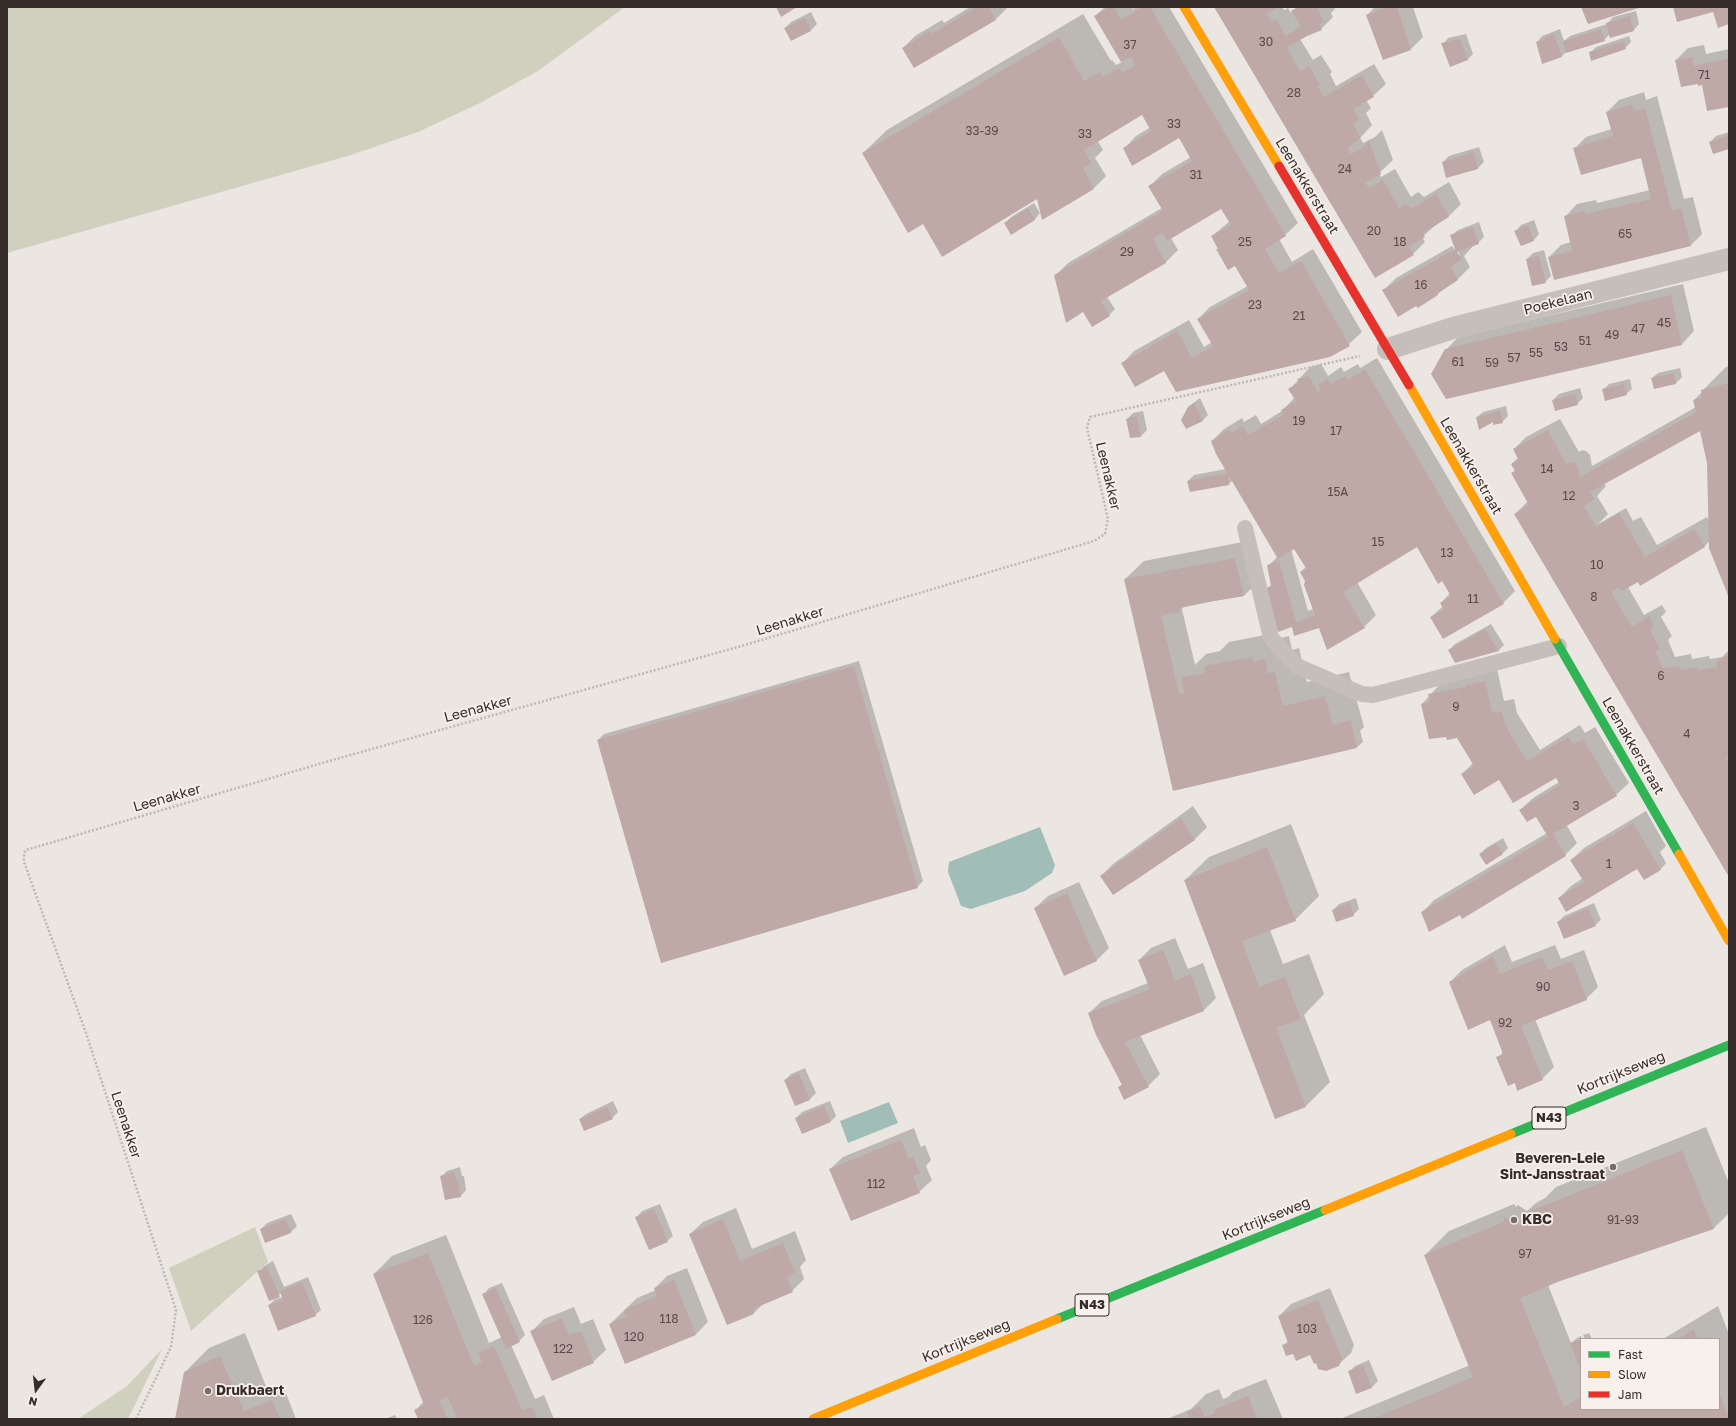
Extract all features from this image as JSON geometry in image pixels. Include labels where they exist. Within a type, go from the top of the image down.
[{"type":"street","name":"Leenakkerstraat","points":[[1184,7],[1388,349],[1729,941]]},
{"type":"street","name":"Poekelaan","points":[[1388,349],[1453,328],[1729,259]]},
{"type":"street","name":"Kortrijkseweg","points":[[813,1419],[1729,1045]]},
{"type":"lane","points":[[1244,528],[1271,638],[1297,666],[1362,694],[1373,695],[1559,646]]},
{"type":"path","name":"Leenakker","points":[[136,1419],[171,1348],[176,1310],[86,1033],[24,862],[24,853],[26,850],[336,759],[738,647],[1094,541],[1105,534],[1108,519],[1087,428],[1090,417],[1388,349]]},
{"type":"green space","points":[[7,7],[625,7],[538,71],[480,103],[418,132],[351,155],[7,253]]},
{"type":"green space","points":[[255,1227],[268,1262],[191,1331],[169,1268]]},
{"type":"green space","points":[[162,1349],[128,1419],[78,1419],[127,1386]]},
{"type":"water","points":[[1040,827],[1055,865],[1052,873],[1025,891],[971,909],[961,906],[948,872],[949,862]]},
{"type":"water","points":[[889,1102],[898,1123],[848,1143],[840,1121]]},
{"type":"building","points":[[776,7],[797,7],[781,17]]},
{"type":"building","points":[[977,7],[989,7],[996,20],[914,68],[902,48],[930,31],[931,34]]},
{"type":"building","points":[[1109,7],[1114,7],[1121,20],[1143,7],[1150,7],[1286,236],[1265,249],[1279,273],[1301,261],[1350,346],[1330,357],[1176,392],[1164,371],[1135,387],[1121,363],[1177,331],[1192,358],[1213,346],[1197,319],[1249,290],[1235,266],[1228,270],[1216,249],[1218,249],[1211,236],[1231,225],[1221,209],[1167,241],[1162,233],[1153,239],[1166,263],[1101,301],[1110,316],[1092,327],[1083,312],[1066,323],[1054,275],[1163,211],[1148,186],[1192,161],[1179,138],[1132,166],[1123,148],[1151,131],[1142,115],[1084,150],[1091,163],[1083,168],[1094,189],[1042,220],[1037,199],[942,257],[923,224],[908,233],[862,153],[1059,37],[1084,81],[1100,72],[1103,77],[1119,68],[1122,73],[1135,65],[1131,57],[1121,62],[1094,16]]},
{"type":"building","points":[[1214,7],[1277,7],[1267,14],[1272,22],[1276,19],[1286,36],[1301,26],[1291,11],[1298,7],[1317,7],[1324,22],[1319,24],[1322,30],[1307,36],[1288,47],[1288,50],[1300,71],[1309,66],[1320,85],[1318,87],[1324,97],[1362,75],[1374,97],[1353,109],[1359,120],[1353,124],[1361,138],[1347,148],[1351,154],[1361,149],[1369,141],[1381,174],[1365,183],[1369,188],[1383,180],[1399,208],[1405,204],[1412,208],[1436,194],[1449,217],[1423,233],[1425,237],[1409,247],[1414,255],[1375,278]]},
{"type":"building","points":[[1387,7],[1397,7],[1411,50],[1383,60],[1366,15]]},
{"type":"building","points":[[1581,7],[1642,7],[1588,24]]},
{"type":"building","points":[[1673,7],[1729,7],[1729,24],[1718,28],[1713,12],[1677,22]]},
{"type":"building","points":[[1630,16],[1634,31],[1610,38],[1606,23]]},
{"type":"building","points":[[805,18],[811,31],[791,41],[784,28]]},
{"type":"building","points":[[1601,29],[1605,41],[1566,53],[1563,41]]},
{"type":"building","points":[[1554,34],[1562,57],[1542,64],[1536,42]]},
{"type":"building","points":[[1460,39],[1468,60],[1450,67],[1441,43]]},
{"type":"building","points":[[1624,41],[1626,49],[1591,61],[1589,52]]},
{"type":"building","points":[[1692,57],[1694,66],[1729,58],[1729,107],[1707,111],[1702,85],[1698,86],[1698,84],[1681,87],[1675,60]]},
{"type":"building","points":[[1632,104],[1634,111],[1645,108],[1672,211],[1681,208],[1691,246],[1554,280],[1548,257],[1572,251],[1564,216],[1585,211],[1585,214],[1651,199],[1641,158],[1581,175],[1573,148],[1613,136],[1606,112]]},
{"type":"building","points":[[1729,135],[1729,149],[1713,154],[1709,142]]},
{"type":"building","points":[[1474,152],[1478,169],[1446,178],[1442,162]]},
{"type":"building","points":[[1028,208],[1035,220],[1011,235],[1004,223]]},
{"type":"building","points":[[1528,225],[1534,241],[1521,246],[1514,231]]},
{"type":"building","points":[[1473,227],[1479,244],[1457,252],[1462,259],[1451,267],[1458,280],[1418,308],[1416,306],[1398,317],[1382,290],[1455,249],[1450,235]]},
{"type":"building","points":[[1539,256],[1546,283],[1532,286],[1526,259]]},
{"type":"building","points":[[1671,295],[1682,345],[1446,399],[1431,374],[1445,349]]},
{"type":"building","points":[[1365,369],[1504,604],[1443,639],[1430,617],[1444,610],[1440,603],[1451,596],[1442,581],[1438,584],[1417,547],[1343,592],[1365,628],[1327,650],[1319,628],[1294,636],[1292,627],[1278,632],[1266,588],[1271,586],[1267,565],[1279,561],[1296,622],[1315,615],[1304,585],[1305,581],[1300,572],[1306,568],[1294,549],[1278,559],[1216,454],[1211,441],[1229,429],[1231,433],[1243,426],[1248,435],[1283,415],[1281,410],[1296,401],[1288,389],[1299,382],[1297,379],[1309,376],[1318,392],[1321,390],[1318,385],[1328,379],[1331,384],[1345,376],[1348,380]]},
{"type":"building","points":[[1674,373],[1676,384],[1654,389],[1651,378]]},
{"type":"building","points":[[1729,383],[1729,598],[1709,548],[1707,463],[1700,431],[1590,492],[1595,499],[1584,506],[1596,527],[1619,513],[1645,557],[1694,529],[1705,547],[1640,586],[1638,582],[1622,591],[1619,587],[1611,592],[1632,627],[1649,616],[1654,625],[1650,630],[1660,649],[1655,651],[1663,668],[1679,666],[1680,670],[1697,667],[1698,670],[1717,667],[1716,662],[1729,654],[1729,756],[1726,758],[1729,764],[1729,877],[1514,514],[1529,505],[1511,473],[1515,471],[1511,464],[1518,459],[1513,449],[1548,430],[1566,464],[1569,462],[1574,462],[1578,467],[1580,477],[1696,412],[1693,400],[1702,398],[1701,390]]},
{"type":"building","points":[[1624,384],[1627,395],[1605,401],[1602,389]]},
{"type":"building","points":[[1575,394],[1578,405],[1555,411],[1552,400]]},
{"type":"building","points":[[1194,403],[1203,421],[1186,429],[1181,420],[1188,407]]},
{"type":"building","points":[[1500,411],[1503,423],[1493,425],[1493,422],[1479,430],[1476,417]]},
{"type":"building","points":[[1137,416],[1141,437],[1130,438],[1126,419]]},
{"type":"building","points":[[1228,473],[1229,485],[1190,492],[1187,481]]},
{"type":"building","points":[[1235,558],[1244,596],[1180,608],[1180,612],[1161,616],[1179,694],[1184,693],[1181,677],[1205,673],[1204,666],[1252,657],[1253,662],[1265,659],[1268,673],[1275,672],[1283,706],[1325,696],[1333,725],[1351,720],[1357,748],[1173,791],[1124,579]]},
{"type":"building","points":[[1485,629],[1499,651],[1455,663],[1448,650]]},
{"type":"building","points":[[854,666],[918,888],[661,963],[597,740]]},
{"type":"building","points":[[1485,681],[1492,713],[1502,711],[1505,725],[1527,761],[1568,737],[1573,744],[1583,739],[1617,796],[1553,834],[1566,856],[1462,919],[1460,915],[1429,932],[1421,912],[1548,837],[1536,817],[1527,822],[1519,810],[1560,785],[1556,778],[1513,803],[1499,780],[1474,795],[1461,774],[1474,766],[1457,738],[1447,740],[1446,737],[1429,739],[1421,704],[1430,701],[1428,694],[1467,687],[1466,685]]},
{"type":"building","points":[[1181,818],[1195,840],[1113,895],[1100,876]]},
{"type":"building","points":[[1633,823],[1661,870],[1644,880],[1637,869],[1566,912],[1558,898],[1584,882],[1570,860]]},
{"type":"building","points":[[1496,843],[1503,854],[1486,865],[1479,854]]},
{"type":"building","points":[[1267,847],[1296,921],[1242,941],[1259,987],[1285,977],[1301,1019],[1276,1028],[1306,1107],[1275,1119],[1184,880]]},
{"type":"building","points":[[1067,893],[1097,961],[1064,976],[1034,908]]},
{"type":"building","points":[[1350,903],[1354,916],[1336,922],[1332,910]]},
{"type":"building","points":[[1588,908],[1596,926],[1564,939],[1557,922]]},
{"type":"building","points":[[1163,950],[1175,981],[1191,974],[1204,1011],[1125,1042],[1149,1087],[1124,1100],[1118,1087],[1122,1085],[1096,1035],[1088,1013],[1150,989],[1138,960]]},
{"type":"building","points":[[1493,956],[1500,974],[1542,957],[1548,970],[1572,961],[1587,1000],[1521,1026],[1543,1080],[1517,1091],[1515,1083],[1508,1086],[1496,1057],[1503,1054],[1490,1020],[1468,1030],[1449,982]]},
{"type":"building","points":[[799,1073],[810,1100],[795,1106],[784,1080]]},
{"type":"building","points":[[824,1106],[831,1122],[802,1134],[795,1118]]},
{"type":"building","points":[[607,1107],[613,1119],[584,1131],[579,1119]]},
{"type":"building","points":[[901,1140],[909,1159],[913,1157],[920,1173],[913,1176],[920,1193],[851,1221],[829,1169]]},
{"type":"building","points":[[1682,1150],[1714,1229],[1560,1281],[1520,1298],[1564,1407],[1580,1398],[1580,1410],[1720,1410],[1720,1395],[1729,1419],[1372,1419],[1473,1377],[1424,1255],[1503,1222],[1505,1217],[1518,1225],[1526,1222],[1523,1214]]},
{"type":"building","points":[[454,1172],[456,1181],[458,1181],[461,1197],[445,1200],[440,1176]]},
{"type":"building","points":[[654,1209],[668,1242],[649,1250],[635,1217]]},
{"type":"building","points":[[286,1219],[291,1233],[265,1243],[260,1229]]},
{"type":"building","points":[[723,1219],[740,1261],[783,1243],[795,1273],[787,1277],[793,1292],[753,1309],[754,1314],[727,1325],[689,1234]]},
{"type":"building","points":[[428,1253],[474,1366],[482,1362],[478,1353],[494,1346],[522,1410],[532,1407],[537,1419],[457,1419],[448,1397],[439,1400],[448,1419],[418,1419],[414,1410],[424,1405],[373,1274]]},
{"type":"building","points":[[267,1267],[280,1297],[269,1301],[257,1271]]},
{"type":"building","points":[[674,1280],[696,1335],[625,1364],[609,1324],[626,1317],[624,1310],[657,1296],[654,1288]]},
{"type":"building","points":[[302,1282],[316,1316],[278,1331],[268,1305],[283,1300],[280,1291]]},
{"type":"building","points":[[496,1288],[520,1342],[506,1349],[482,1294]]},
{"type":"building","points":[[1318,1300],[1342,1358],[1339,1366],[1326,1371],[1318,1369],[1316,1363],[1314,1364],[1310,1355],[1296,1361],[1293,1354],[1286,1356],[1282,1345],[1288,1343],[1278,1316]]},
{"type":"building","points":[[562,1318],[569,1335],[581,1331],[594,1363],[552,1381],[530,1331]]},
{"type":"building","points":[[1694,1329],[1698,1338],[1680,1338]]},
{"type":"building","points":[[1580,1339],[1580,1368],[1570,1343]]},
{"type":"building","name":"Drukbaert","points":[[220,1356],[244,1411],[272,1400],[280,1419],[175,1419],[184,1372]]},
{"type":"building","points":[[1363,1365],[1372,1388],[1356,1394],[1348,1371]]},
{"type":"building","points":[[1248,1396],[1257,1419],[1190,1419],[1187,1412],[1200,1406],[1205,1417],[1215,1413],[1214,1410]]},
{"type":"traffic: fast","points":[[1555,639],[1679,854]]},
{"type":"traffic: fast","points":[[1511,1134],[1729,1045]]},
{"type":"traffic: fast","points":[[1057,1319],[1325,1210]]},
{"type":"traffic: slow","points":[[1184,7],[1279,166]]},
{"type":"traffic: slow","points":[[1409,385],[1555,639]]},
{"type":"traffic: slow","points":[[1679,854],[1729,941]]},
{"type":"traffic: slow","points":[[1325,1210],[1511,1134]]},
{"type":"traffic: slow","points":[[813,1419],[1057,1319]]},
{"type":"traffic: jam","points":[[1279,166],[1409,385]]},
{"type":"place","name":"Beveren-Leie Sint-Jansstraat","points":[[1613,1167]]},
{"type":"place","name":"KBC","points":[[1514,1220]]},
{"type":"place","name":"Drukbaert","points":[[208,1391]]}]
